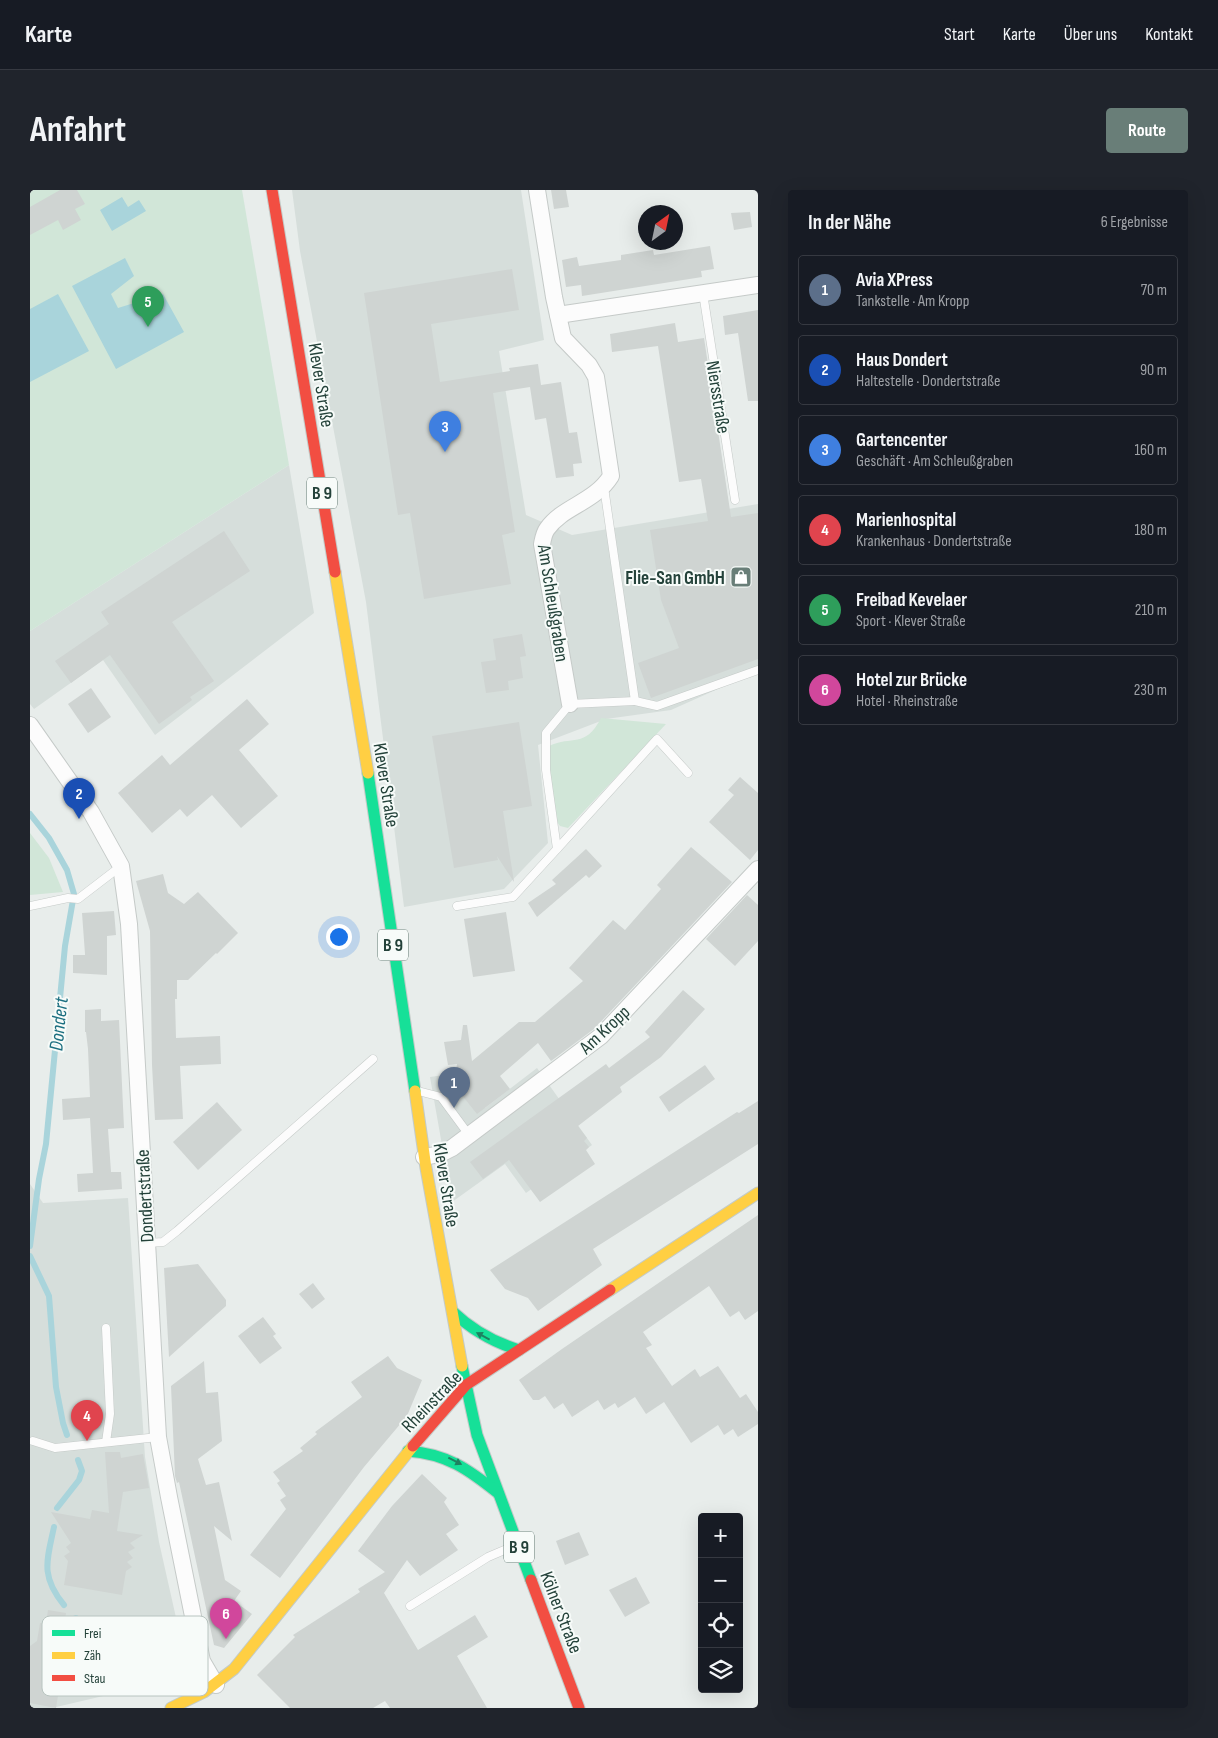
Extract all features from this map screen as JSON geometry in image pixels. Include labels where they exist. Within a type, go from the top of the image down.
[{"type":"main road","name":"Klever Straße","points":[[272,190],[372,796],[424,1157],[466,1386]]},
{"type":"main road","name":"Rheinstraße","points":[[208,1692],[246,1654],[408,1451],[466,1386],[758,1193]]},
{"type":"main road","points":[[452,1312],[471,1330],[502,1345],[519,1350]]},
{"type":"main road","name":"Kölner Straße","points":[[466,1386],[477,1435],[579,1708]]},
{"type":"main road","points":[[408,1451],[428,1452],[446,1457],[465,1467],[498,1492]]},
{"type":"main road","name":"Rheinstraße","points":[[171,1708],[194,1704]]},
{"type":"street","points":[[538,190],[563,338],[589,365],[596,377],[611,476],[604,487]]},
{"type":"street","points":[[558,315],[758,285]]},
{"type":"street","name":"Am Schleußgraben","points":[[570,704],[542,544],[545,531],[556,520],[604,487]]},
{"type":"street","name":"Dondertstraße","points":[[30,725],[91,812],[121,866],[129,924],[158,1437],[193,1616]]},
{"type":"street","name":"Am Kropp","points":[[424,1157],[440,1154],[452,1148],[601,1036],[758,869]]},
{"type":"street","name":"Dondertstraße","points":[[208,1671],[216,1685]]},
{"type":"lane","name":"Niersstraße","points":[[704,293],[735,500]]},
{"type":"lane","points":[[604,487],[635,701]]},
{"type":"lane","points":[[557,849],[546,770],[546,733],[570,704],[635,701],[656,706],[758,670]]},
{"type":"lane","points":[[457,906],[513,897],[657,740],[688,773]]},
{"type":"lane","points":[[30,906],[68,898],[78,899],[121,866]]},
{"type":"lane","points":[[147,1243],[163,1242],[177,1231],[373,1059]]},
{"type":"lane","points":[[414,1090],[441,1097],[469,1135]]},
{"type":"lane","points":[[106,1328],[110,1414],[106,1442]]},
{"type":"lane","points":[[33,1441],[55,1448],[158,1437]]},
{"type":"lane","points":[[410,1606],[488,1557],[517,1544]]},
{"type":"shaded area","points":[[292,190],[521,190],[544,340],[499,351],[526,515],[572,535],[758,504],[758,671],[671,710],[606,719],[538,745],[548,843],[504,889],[404,907],[366,602],[300,251]]},
{"type":"shaded area","points":[[289,465],[314,613],[155,735],[103,660],[34,709],[30,704],[30,631]]},
{"type":"shaded area","points":[[537,1068],[592,1145],[526,1193],[505,1164],[452,1202],[430,1077],[458,1073],[485,1108]]},
{"type":"shaded area","points":[[30,1184],[43,1203],[128,1198],[145,1457],[159,1542],[176,1616],[42,1616],[42,1696],[103,1696],[52,1708],[30,1708]]},
{"type":"green space","points":[[30,190],[242,190],[289,465],[30,631]]},
{"type":"green space","points":[[601,718],[666,724],[568,828],[560,826],[557,822],[547,757],[549,746],[584,738],[595,728]]},
{"type":"green space","points":[[30,833],[49,858],[63,892],[30,895]]},
{"type":"water","points":[[122,197],[128,207],[139,200],[146,211],[112,231],[100,210]]},
{"type":"water","points":[[125,258],[134,276],[111,294],[118,308],[163,294],[184,332],[116,369],[72,286]]},
{"type":"water","points":[[58,294],[89,351],[30,382],[30,309]]},
{"type":"building","points":[[60,190],[77,190],[85,204],[75,209],[81,220],[63,230],[58,220],[30,235],[30,207]]},
{"type":"building","points":[[551,190],[566,190],[569,207],[554,209]]},
{"type":"building","points":[[750,212],[752,227],[734,230],[731,213]]},
{"type":"building","points":[[710,246],[714,269],[701,271],[702,277],[582,296],[581,285],[566,287],[562,260],[577,257],[579,266],[621,260],[621,255],[653,250],[654,255]]},
{"type":"building","points":[[512,269],[519,310],[431,324],[440,382],[510,371],[509,368],[538,364],[541,385],[561,382],[569,433],[577,432],[582,463],[573,464],[574,476],[556,478],[546,418],[535,420],[530,387],[493,393],[515,532],[502,535],[511,584],[424,599],[410,513],[398,515],[364,293]]},
{"type":"building","points":[[758,310],[758,401],[748,401],[738,333],[725,335],[723,316]]},
{"type":"building","points":[[675,323],[678,342],[704,338],[731,517],[758,513],[758,659],[651,698],[638,663],[679,648],[661,600],[650,530],[708,521],[701,479],[679,482],[658,346],[612,352],[610,334]]},
{"type":"building","points":[[224,531],[250,571],[172,622],[214,681],[190,697],[192,700],[159,724],[110,655],[71,683],[55,661],[109,624],[101,612]]},
{"type":"building","points":[[522,634],[526,656],[520,657],[523,678],[508,681],[509,690],[486,693],[481,662],[496,660],[493,639]]},
{"type":"building","points":[[91,688],[111,717],[88,733],[68,704]]},
{"type":"building","points":[[247,699],[269,724],[239,750],[278,796],[241,828],[212,795],[187,817],[180,809],[152,833],[118,793],[162,755],[170,765]]},
{"type":"building","points":[[519,722],[532,806],[503,811],[514,882],[497,856],[498,860],[454,868],[432,736]]},
{"type":"building","points":[[740,777],[758,793],[758,850],[750,860],[709,822],[734,795],[728,790]]},
{"type":"building","points":[[691,847],[732,882],[594,1029],[551,1061],[538,1043],[500,1076],[510,1089],[477,1114],[461,1094],[453,1090],[457,1064],[448,1065],[444,1042],[461,1040],[463,1025],[467,1025],[472,1061],[519,1022],[535,1022],[583,981],[569,968],[613,920],[625,930],[661,889],[657,885]]},
{"type":"building","points":[[586,849],[602,866],[589,878],[586,875],[537,917],[528,903],[556,884],[552,880]]},
{"type":"building","points":[[163,874],[168,893],[184,904],[198,892],[238,933],[188,980],[177,980],[177,999],[175,999],[176,1038],[220,1036],[221,1064],[180,1066],[183,1119],[155,1120],[152,1065],[150,931],[136,881]]},
{"type":"building","points":[[747,895],[758,905],[758,941],[735,966],[706,939]]},
{"type":"building","points":[[114,911],[116,935],[107,936],[107,975],[73,973],[73,955],[85,955],[82,913]]},
{"type":"building","points":[[506,912],[515,971],[473,977],[464,919]]},
{"type":"building","points":[[683,990],[705,1009],[661,1057],[620,1087],[622,1092],[578,1126],[587,1138],[584,1141],[589,1147],[586,1150],[595,1164],[540,1202],[509,1160],[483,1179],[470,1162],[606,1064],[609,1068],[650,1037],[645,1032]]},
{"type":"building","points":[[101,1009],[101,1021],[119,1020],[124,1128],[108,1129],[111,1172],[121,1172],[122,1189],[78,1192],[77,1174],[93,1173],[90,1118],[63,1120],[62,1099],[90,1097],[85,1010]]},
{"type":"building","points":[[705,1065],[715,1079],[669,1112],[659,1097]]},
{"type":"building","points":[[758,1101],[758,1144],[593,1249],[602,1265],[538,1311],[528,1298],[505,1289],[490,1270],[737,1112],[739,1113]]},
{"type":"building","points":[[217,1102],[242,1130],[198,1170],[173,1142]]},
{"type":"building","points":[[758,1215],[758,1311],[745,1320],[739,1311],[730,1317],[709,1286],[643,1332],[652,1345],[646,1348],[672,1386],[695,1369],[700,1377],[718,1366],[740,1398],[746,1394],[758,1412],[758,1424],[738,1437],[733,1429],[724,1435],[718,1425],[691,1443],[664,1402],[646,1414],[635,1397],[618,1408],[615,1403],[604,1410],[598,1400],[572,1417],[563,1403],[554,1409],[545,1396],[539,1400],[533,1400],[519,1380]]},
{"type":"building","points":[[198,1264],[226,1300],[226,1306],[169,1357],[164,1268]]},
{"type":"building","points":[[313,1283],[325,1299],[312,1309],[299,1294]]},
{"type":"building","points":[[263,1317],[276,1334],[273,1336],[282,1348],[260,1364],[238,1336]]},
{"type":"building","points":[[388,1356],[397,1368],[422,1380],[407,1416],[364,1467],[280,1578],[250,1555],[286,1509],[280,1500],[286,1496],[277,1483],[280,1481],[273,1472],[303,1451],[300,1448],[317,1434],[315,1432],[362,1397],[351,1382]]},
{"type":"building","points":[[204,1361],[206,1393],[218,1392],[222,1441],[198,1459],[206,1485],[219,1482],[232,1541],[214,1526],[225,1580],[241,1591],[234,1601],[252,1614],[224,1648],[214,1645],[179,1482],[177,1483],[175,1476],[171,1386]]},
{"type":"building","points":[[105,1452],[120,1452],[121,1458],[143,1454],[149,1488],[123,1492],[117,1531],[143,1535],[130,1543],[135,1548],[128,1552],[133,1558],[127,1562],[132,1567],[126,1571],[122,1595],[64,1585],[68,1561],[64,1556],[70,1552],[66,1547],[71,1543],[51,1512],[90,1519],[92,1510],[109,1513]]},
{"type":"building","points":[[422,1474],[447,1498],[444,1502],[459,1525],[446,1534],[458,1550],[420,1576],[407,1560],[384,1593],[418,1650],[475,1615],[488,1637],[457,1656],[487,1708],[390,1708],[385,1701],[373,1708],[290,1708],[257,1675],[295,1637],[293,1635],[360,1592],[358,1589],[385,1572],[358,1551],[392,1506]]},
{"type":"building","points":[[579,1532],[589,1555],[565,1565],[556,1541]]},
{"type":"building","points":[[636,1577],[650,1603],[625,1617],[609,1590]]},
{"type":"building","points":[[48,1610],[66,1613],[66,1616],[47,1616]]},
{"type":"building","points":[[40,1623],[42,1623],[42,1696],[58,1696],[56,1708],[30,1703],[30,1646],[37,1641]]},
{"type":"waterway","name":"Dondert","points":[[30,814],[49,838],[67,870],[74,894],[65,946],[46,1144],[30,1246]]},
{"type":"waterway","name":"Dondert","points":[[30,1256],[49,1296],[56,1387],[67,1435]]},
{"type":"waterway","name":"Dondert","points":[[57,1508],[79,1480],[82,1471],[78,1460]]},
{"type":"waterway","name":"Dondert","points":[[54,1527],[49,1549],[48,1576],[56,1595],[64,1605]]},
{"type":"traffic: fast","points":[[368,773],[415,1091]]},
{"type":"traffic: fast","points":[[453,1312],[468,1325],[484,1335],[519,1350]]},
{"type":"traffic: fast","points":[[462,1366],[477,1435],[531,1580]]},
{"type":"traffic: fast","points":[[408,1451],[446,1459],[467,1470],[498,1493]]},
{"type":"traffic: slow","points":[[335,572],[368,773]]},
{"type":"traffic: slow","points":[[415,1091],[426,1168],[462,1366]]},
{"type":"traffic: slow","points":[[610,1290],[758,1193]]},
{"type":"traffic: slow","points":[[208,1689],[234,1669],[413,1446]]},
{"type":"traffic: slow","points":[[171,1708],[196,1696]]},
{"type":"traffic: jam","points":[[272,190],[335,572]]},
{"type":"traffic: jam","points":[[413,1446],[466,1385],[610,1290]]},
{"type":"traffic: jam","points":[[531,1580],[579,1708]]},
{"type":"place","name":"Freibad Kevelaer","points":[[148,327]]},
{"type":"place","name":"Gartencenter","points":[[445,452]]},
{"type":"place","name":"Flie-San GmbH","points":[[741,577]]},
{"type":"place","name":"Haus Dondert","points":[[79,819]]},
{"type":"place","name":"Avia XPress","points":[[454,1108]]},
{"type":"place","name":"Marienhospital","points":[[87,1441]]},
{"type":"place","name":"Hotel zur Brücke","points":[[226,1639]]}]
